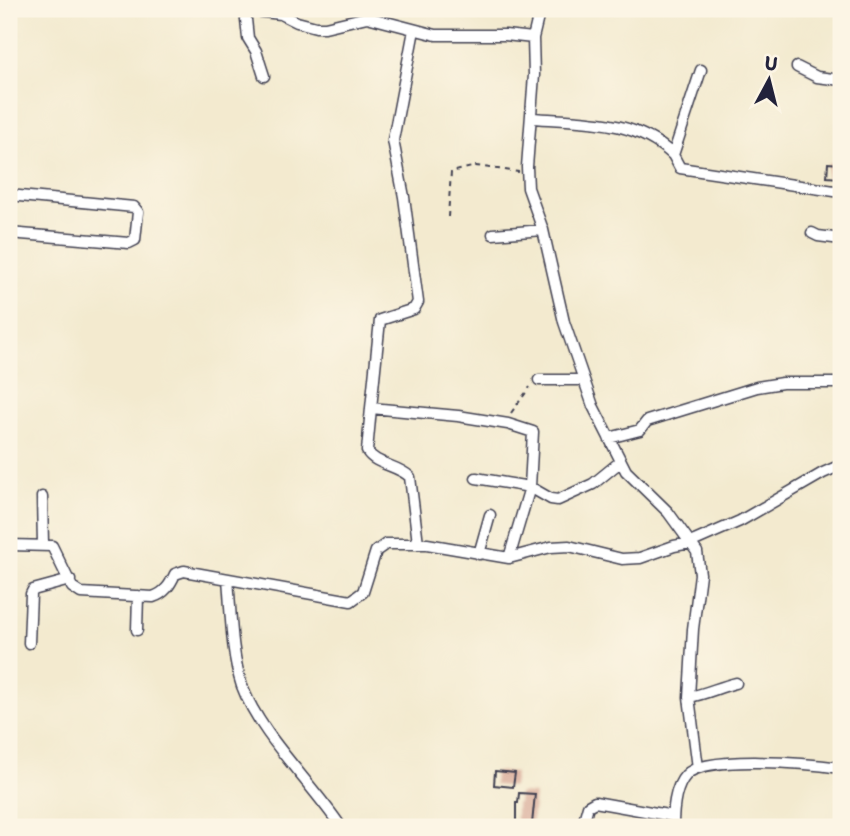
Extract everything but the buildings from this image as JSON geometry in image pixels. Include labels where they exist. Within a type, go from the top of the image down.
[{"type":"street","points":[[540,9],[533,38],[528,188],[543,230],[560,306],[584,380],[620,462],[634,480],[673,517],[697,552],[700,574],[692,629],[689,697],[698,768]]},
{"type":"street","points":[[264,76],[240,10],[282,11],[297,22],[316,27],[367,17],[449,36],[505,35],[533,38]]},
{"type":"street","points":[[414,30],[393,140],[404,197],[418,302],[414,309],[380,320],[367,451],[372,457],[405,471],[410,477],[418,543]]},
{"type":"street","points":[[797,66],[817,77],[841,80]]},
{"type":"street","points":[[673,155],[701,69]]},
{"type":"street","points":[[532,118],[628,127],[661,144],[673,155],[680,168],[689,171],[841,191]]},
{"type":"street","points":[[9,195],[134,207],[138,212],[135,240],[129,243],[9,233]]},
{"type":"street","points":[[493,234],[543,230]]},
{"type":"street","points":[[812,233],[841,239]]},
{"type":"street","points":[[539,380],[584,380]]},
{"type":"street","points":[[609,438],[640,430],[647,421],[757,387],[782,383],[841,383]]},
{"type":"street","points":[[371,408],[437,413],[504,423],[528,428],[533,432],[530,487],[509,558]]},
{"type":"street","points":[[476,478],[530,487],[558,500],[593,484],[620,462]]},
{"type":"street","points":[[9,545],[52,546],[72,587],[81,593],[153,597],[161,594],[179,572],[351,601],[363,592],[376,551],[381,545],[418,543],[509,558],[561,546],[631,559],[690,543],[752,515],[841,465]]},
{"type":"street","points":[[42,497],[44,544]]},
{"type":"street","points":[[479,554],[490,514]]},
{"type":"street","points":[[228,579],[236,650],[244,689],[277,743],[341,827]]},
{"type":"street","points":[[29,643],[33,590],[70,580]]},
{"type":"street","points":[[137,630],[138,596]]},
{"type":"street","points":[[689,697],[736,683]]},
{"type":"street","points":[[582,827],[588,806],[595,802],[673,821],[677,793],[684,778],[698,768],[709,765],[775,762],[841,768]]},
{"type":"path","points":[[448,217],[451,172],[476,166],[527,174]]},
{"type":"path","points":[[504,423],[533,383],[539,380]]}]
